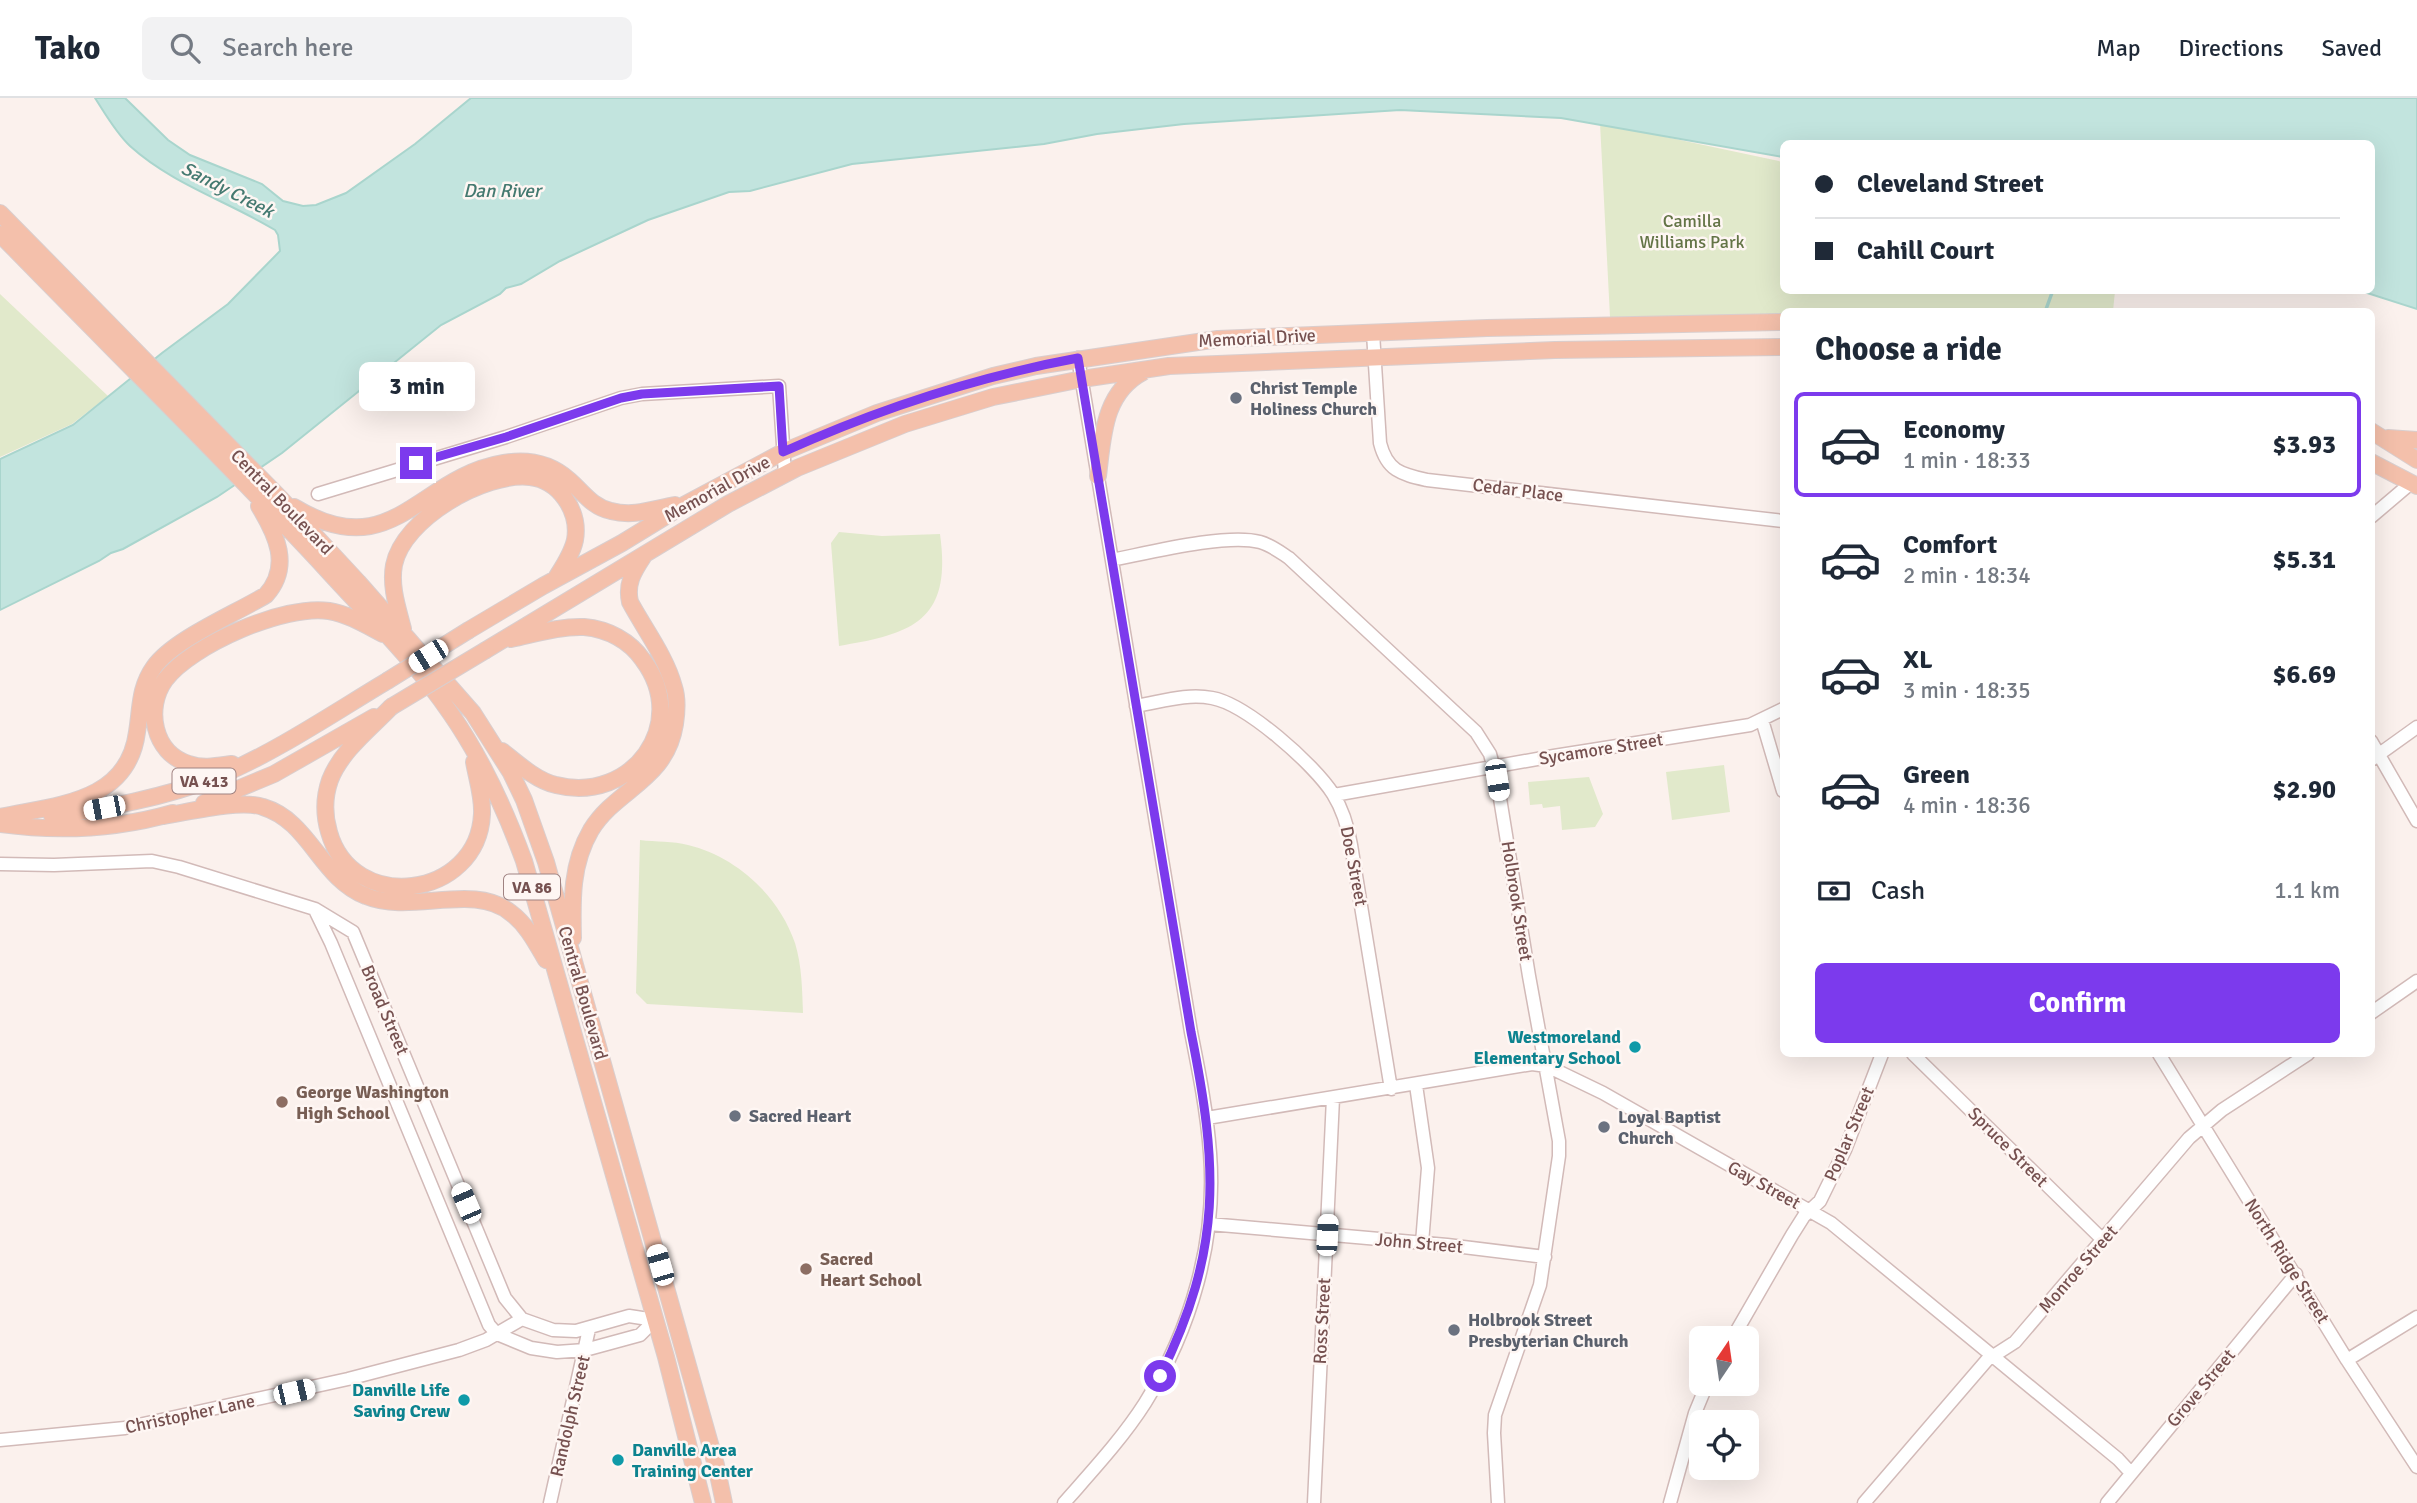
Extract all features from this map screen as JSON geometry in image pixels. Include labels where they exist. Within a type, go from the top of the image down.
[{"type":"main road","name":"Central Boulevard","points":[[0,213],[245,483],[473,713],[511,773],[537,834],[716,1465],[724,1503]]},
{"type":"main road","name":"Central Boulevard","points":[[0,234],[281,499],[398,637],[469,743],[511,825],[524,861],[655,1320],[703,1503]]},
{"type":"main road","name":"Memorial Drive","points":[[0,821],[37,818],[121,804],[214,778],[387,681],[684,505],[783,452],[877,412],[993,376],[1078,358],[1218,339],[1487,328],[1780,322]]},
{"type":"main road","name":"Memorial Drive","points":[[0,821],[52,829],[93,827],[163,816],[236,791],[315,752],[728,504],[785,474],[853,444],[940,412],[1017,392],[1152,368],[1569,350],[1780,347]]},
{"type":"main road","points":[[1098,477],[1105,420],[1110,407],[1126,383],[1152,368]]},
{"type":"main road","points":[[2376,434],[2417,440]]},
{"type":"main road","points":[[2376,434],[2417,460]]},
{"type":"main road","points":[[281,499],[323,521],[343,527],[369,527],[403,514],[485,467],[519,461],[546,465],[558,471],[587,498],[608,511],[637,514],[684,505]]},
{"type":"main road","points":[[2375,464],[2415,482]]},
{"type":"main road","points":[[244,763],[213,767],[187,764],[171,754],[158,737],[154,724],[156,701],[165,680],[176,668],[226,636],[248,626],[294,613],[315,610],[341,613],[398,637],[393,579],[398,553],[412,530],[440,508],[503,479],[532,477],[551,485],[560,492],[573,514],[575,537],[573,548],[554,580]]},
{"type":"main road","points":[[0,821],[86,798],[109,784],[129,762],[138,731],[142,690],[157,663],[188,640],[266,595],[273,587],[280,564],[277,539],[245,483]]},
{"type":"main road","points":[[574,962],[573,887],[581,850],[598,821],[653,772],[668,747],[675,723],[677,701],[674,687],[660,653],[630,602],[628,593],[629,583],[645,554]]},
{"type":"main road","points":[[490,739],[516,762],[553,785],[587,788],[612,781],[637,765],[652,746],[659,724],[659,692],[650,669],[634,649],[611,634],[584,627],[562,628],[492,646]]},
{"type":"main road","points":[[391,707],[336,768],[326,794],[327,823],[337,850],[350,867],[367,879],[391,887],[416,887],[450,873],[468,855],[480,830],[482,814],[469,743]]},
{"type":"main road","points":[[163,816],[248,804],[273,810],[294,825],[326,867],[342,883],[366,897],[404,904],[481,900],[510,912],[529,932],[558,979]]},
{"type":"street","name":"Cedar Place","points":[[1373,333],[1380,443],[1386,460],[1402,475],[1780,521]]},
{"type":"street","points":[[1064,1503],[1125,1431],[1160,1376],[1187,1316],[1197,1284],[1209,1224],[1211,1180],[1207,1118],[1078,358]]},
{"type":"street","points":[[318,494],[506,437],[621,398],[642,394],[779,386],[785,474]]},
{"type":"street","points":[[2375,514],[2415,482]]},
{"type":"street","name":"Holbrook Street","points":[[1112,560],[1228,540],[1261,542],[1276,549],[1289,558],[1476,732],[1485,744],[1494,766],[1559,1141],[1540,1285],[1495,1415],[1498,1503]]},
{"type":"street","name":"Doe Street","points":[[1136,706],[1195,696],[1228,703],[1253,718],[1288,747],[1317,774],[1334,795],[1347,825],[1351,845],[1391,1089]]},
{"type":"street","name":"Sycamore Street","points":[[1334,795],[1494,766],[1710,732],[1762,720],[1780,711]]},
{"type":"street","points":[[1762,720],[1780,781]]},
{"type":"street","points":[[2417,727],[2375,757],[2417,821]]},
{"type":"street","name":"Broad Street","points":[[0,864],[152,862],[179,867],[315,909],[353,932],[505,1298],[522,1319]]},
{"type":"street","name":"Broad Street","points":[[315,909],[489,1325],[497,1334]]},
{"type":"street","points":[[2375,1010],[2417,981]]},
{"type":"street","name":"Poplar Street","points":[[1739,1326],[1787,1243],[1810,1210],[1820,1201],[1841,1159],[1881,1057]]},
{"type":"street","name":"Spruce Street","points":[[1916,1057],[2103,1240]]},
{"type":"street","name":"North Ridge Street","points":[[2161,1057],[2347,1360],[2417,1467]]},
{"type":"street","name":"Monroe Street","points":[[1864,1503],[1992,1356],[2015,1342],[2189,1138],[2222,1110],[2303,1057]]},
{"type":"street","name":"Gay Street","points":[[1207,1118],[1532,1064],[1547,1066],[1603,1093],[1830,1223],[2118,1459],[2131,1473]]},
{"type":"street","points":[[1416,1085],[1428,1168],[1422,1243]]},
{"type":"street","name":"Ross Street","points":[[1314,1503],[1333,1098]]},
{"type":"street","name":"John Street","points":[[1209,1224],[1545,1257]]},
{"type":"street","name":"Grove Street","points":[[2107,1503],[2296,1274]]},
{"type":"street","points":[[522,1319],[553,1330],[590,1329],[629,1316],[655,1320]]},
{"type":"street","points":[[2347,1360],[2417,1317]]},
{"type":"street","name":"Christopher Lane","points":[[0,1440],[90,1433],[170,1420],[422,1361],[459,1350],[497,1334],[522,1319]]},
{"type":"street","points":[[497,1334],[531,1348],[557,1352],[585,1350],[640,1335],[655,1320]]},
{"type":"street","name":"Randolph Street","points":[[550,1503],[590,1329]]},
{"type":"street","points":[[1670,1503],[1702,1396]]},
{"type":"green space","name":"Camilla Williams Park","points":[[1600,123],[1780,161],[1780,294],[2115,294],[2113,308],[1780,308],[1780,316],[1610,317]]},
{"type":"green space","points":[[0,294],[108,396],[72,424],[0,457]]},
{"type":"green space","points":[[839,532],[882,536],[940,534],[940,586],[933,604],[922,618],[888,636],[839,646],[831,543]]},
{"type":"green space","points":[[1724,765],[1730,812],[1672,820],[1666,772]]},
{"type":"green space","points":[[1589,777],[1603,814],[1595,827],[1562,830],[1560,806],[1543,808],[1542,804],[1530,805],[1528,782]]},
{"type":"green space","points":[[640,840],[682,844],[706,851],[739,869],[754,881],[778,910],[795,943],[803,1013],[647,1004],[636,993]]},
{"type":"water","name":"Dan River","points":[[95,98],[125,98],[168,140],[190,155],[262,184],[283,201],[303,206],[316,205],[346,193],[415,144],[471,98],[2417,98],[2417,309],[2370,294],[2375,294],[2375,140],[1780,140],[1780,156],[1561,118],[1400,110],[1184,124],[1097,134],[1044,144],[852,164],[750,191],[729,192],[648,220],[560,261],[521,284],[506,288],[500,294],[441,325],[282,453],[217,497],[123,549],[0,610],[0,459],[73,425],[228,304],[280,251],[275,230],[164,171],[130,146]]},
{"type":"waterway","points":[[2046,308],[2052,294]]},
{"type":"place","name":"Christ Temple Holiness Church","points":[[1236,398]]},
{"type":"place","name":"Westmoreland Elementary School","points":[[1635,1047]]},
{"type":"place","name":"George Washington High School","points":[[282,1102]]},
{"type":"place","name":"Sacred Heart","points":[[735,1116]]},
{"type":"place","name":"Loyal Baptist Church","points":[[1604,1127]]},
{"type":"place","name":"Sacred Heart School","points":[[806,1269]]},
{"type":"place","name":"Holbrook Street Presbyterian Church","points":[[1454,1330]]},
{"type":"place","name":"Danville Life Saving Crew","points":[[464,1400]]},
{"type":"place","name":"Danville Area Training Center","points":[[618,1460]]},
{"type":"route","points":[[416,463],[506,437],[621,398],[642,394],[779,386],[783,452],[877,412],[919,398],[993,376],[1078,358],[1207,1118],[1210,1155],[1211,1192],[1205,1252],[1187,1316],[1160,1376]]},
{"type":"water label","name":"Sandy Creek","points":[[228,189]]}]
